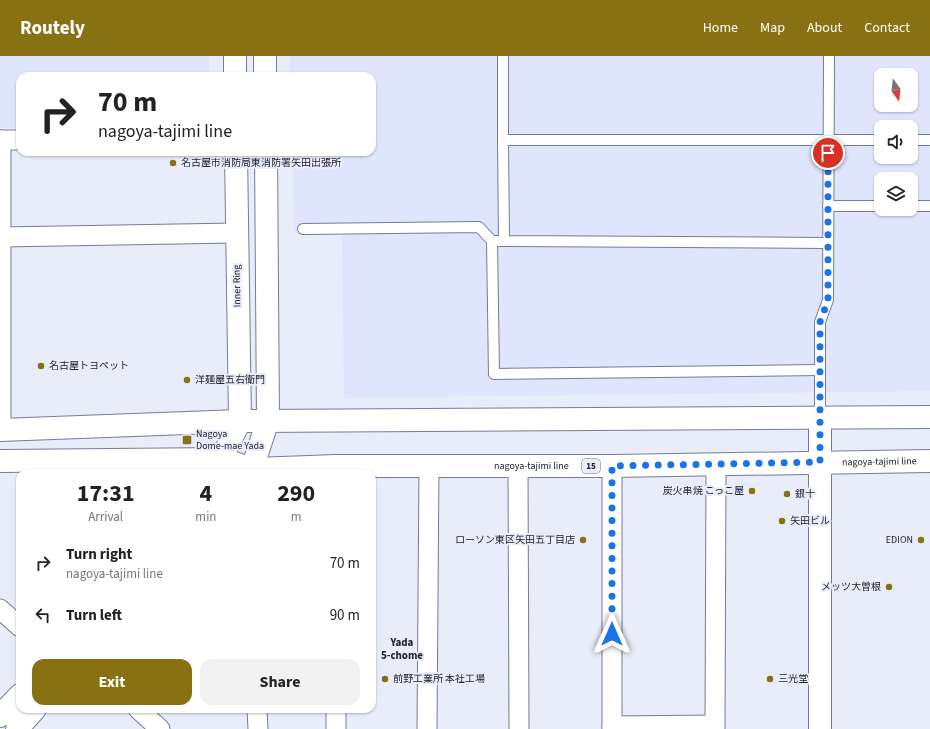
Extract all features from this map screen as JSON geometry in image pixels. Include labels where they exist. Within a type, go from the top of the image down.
[{"type":"main road","points":[[234,56],[235,72]]},
{"type":"main road","points":[[265,56],[265,72]]},
{"type":"main road","name":"Inner Ring","points":[[236,156],[240,421]]},
{"type":"main road","points":[[252,469],[268,420],[266,156]]},
{"type":"main road","points":[[1,430],[268,420],[930,417]]},
{"type":"main road","points":[[820,418],[820,729]]},
{"type":"main road","points":[[0,462],[218,466],[240,421]]},
{"type":"main road","name":"nagoya-tajimi line","points":[[336,469],[429,466],[612,466],[930,461]]},
{"type":"main road","name":"15","points":[[218,466],[234,469]]},
{"type":"main road","points":[[0,716],[16,699]]},
{"type":"main road","points":[[16,729],[31,713]]},
{"type":"street","points":[[1,430],[0,140],[16,140]]},
{"type":"street","points":[[1,237],[236,233]]},
{"type":"street","points":[[612,466],[612,727],[715,727],[716,464]]},
{"type":"street","points":[[427,729],[429,466]]},
{"type":"street","points":[[518,466],[519,729]]},
{"type":"street","points":[[0,609],[16,623]]},
{"type":"street","points":[[142,713],[160,729]]},
{"type":"street","points":[[257,713],[258,729]]},
{"type":"street","points":[[336,713],[336,729]]},
{"type":"lane","points":[[503,56],[504,241]]},
{"type":"lane","points":[[820,418],[820,322],[828,300],[828,56]]},
{"type":"lane","points":[[503,140],[874,140]]},
{"type":"lane","points":[[918,140],[930,140]]},
{"type":"lane","points":[[828,206],[874,206]]},
{"type":"lane","points":[[918,206],[930,206]]},
{"type":"lane","points":[[303,229],[479,227],[492,242],[494,374],[820,370]]},
{"type":"lane","points":[[492,242],[828,243]]},
{"type":"shaded area","points":[[0,56],[209,56],[209,72],[16,72],[16,128],[0,128]]},
{"type":"shaded area","points":[[290,56],[930,56],[930,391],[344,398],[342,233],[294,233],[292,156],[376,156],[376,72],[290,72]]},
{"type":"place","name":"名古屋市消防局東消防署矢田出張所","points":[[173,163]]},
{"type":"place","name":"名古屋トヨペット","points":[[41,366]]},
{"type":"place","name":"洋麺屋五右衛門","points":[[187,380]]},
{"type":"place","name":"Nagoya Dome-mae Yada","points":[[187,440]]},
{"type":"place","name":"炭火串焼 こっこ屋","points":[[752,491]]},
{"type":"place","name":"銀十","points":[[787,494]]},
{"type":"place","name":"矢田ビル","points":[[782,521]]},
{"type":"place","name":"ローソン東区矢田五丁目店","points":[[583,540]]},
{"type":"place","name":"EDION","points":[[921,540]]},
{"type":"place","name":"メッツ大曽根","points":[[889,587]]},
{"type":"place","name":"前野工業所 本社工場","points":[[385,679]]},
{"type":"place","name":"三光堂","points":[[770,679]]},
{"type":"district","name":"Yada 5-chome","points":[[402,648]]},
{"type":"route","points":[[612,634],[612,466],[820,462],[820,322],[828,300],[828,153]]}]
